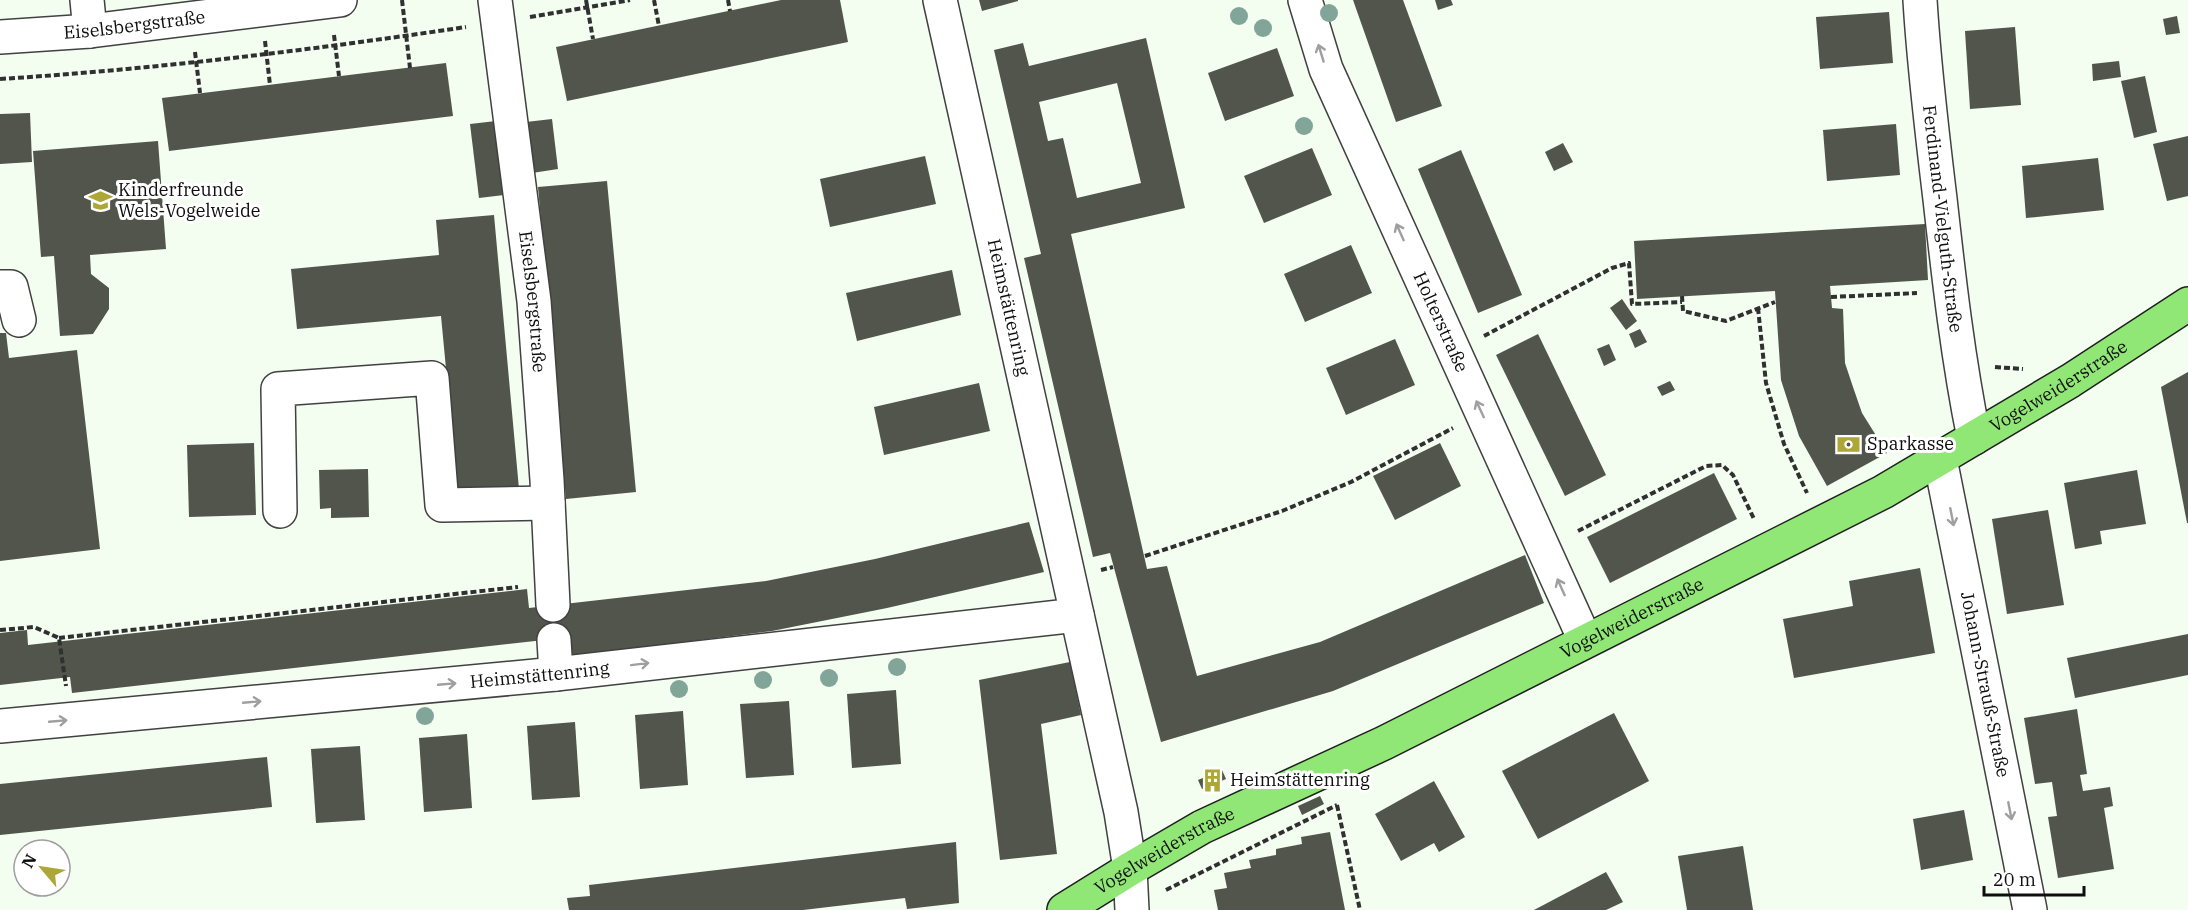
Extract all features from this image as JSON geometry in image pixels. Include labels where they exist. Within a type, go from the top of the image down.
[{"type":"main road","name":"Vogelweiderstraße","points":[[1064,910],[1202,827],[1329,769],[1822,524],[1940,459],[2070,381],[2188,304]]},
{"type":"street","name":"Heimstättenring","points":[[940,0],[1121,812],[1130,869],[1132,910]]},
{"type":"street","name":"Holterstraße","points":[[1305,0],[1326,69],[1585,640]]},
{"type":"street","name":"Ferdinand-Vielguth-Straße","points":[[1920,0],[1923,54],[1950,291],[1960,365],[1974,438]]},
{"type":"street","name":"Eiselsbergstraße","points":[[0,37],[88,16],[190,19],[335,1]]},
{"type":"street","name":"Eiselsbergstraße","points":[[496,11],[534,301],[552,594]]},
{"type":"street","points":[[0,287],[11,287],[19,320]]},
{"type":"street","points":[[280,511],[278,389],[432,378],[442,505],[548,502]]},
{"type":"street","name":"Johann-Strauß-Straße","points":[[1940,459],[2030,910]]},
{"type":"street","name":"Heimstättenring","points":[[0,726],[556,674],[1077,615]]},
{"type":"street","points":[[554,640],[556,674]]},
{"type":"path","points":[[402,0],[410,68]]},
{"type":"path","points":[[586,0],[593,39]]},
{"type":"path","points":[[0,79],[335,47],[406,36],[496,11],[587,8],[630,0]]},
{"type":"path","points":[[654,0],[659,26]]},
{"type":"path","points":[[728,0],[730,11]]},
{"type":"path","points":[[335,1],[335,47],[339,76]]},
{"type":"path","points":[[262,10],[270,85]]},
{"type":"path","points":[[190,19],[200,93]]},
{"type":"path","points":[[1454,351],[1612,268],[1629,263],[1632,304],[1682,299],[1683,311],[1726,321],[1775,302]]},
{"type":"path","points":[[1831,297],[1950,291]]},
{"type":"path","points":[[1758,308],[1766,383],[1784,444],[1822,524]]},
{"type":"path","points":[[1960,365],[2026,369]]},
{"type":"path","points":[[1144,556],[1282,511],[1352,482],[1482,413]]},
{"type":"path","points":[[1578,531],[1706,466],[1722,465],[1733,475],[1768,549]]},
{"type":"path","points":[[0,630],[34,627],[59,638],[552,594]]},
{"type":"path","points":[[59,638],[71,719]]},
{"type":"path","points":[[1329,769],[1360,910]]},
{"type":"building","points":[[781,0],[840,0],[848,42],[567,101],[556,47]]},
{"type":"building","points":[[979,0],[1018,0],[1018,1],[982,11]]},
{"type":"building","points":[[1353,0],[1403,0],[1442,106],[1396,122]]},
{"type":"building","points":[[1435,0],[1451,0],[1453,5],[1438,10]]},
{"type":"building","points":[[1889,12],[1893,63],[1820,69],[1816,17]]},
{"type":"building","points":[[2177,16],[2180,33],[2166,35],[2163,19]]},
{"type":"building","points":[[2015,27],[2021,105],[1970,109],[1965,31]]},
{"type":"building","points":[[1146,38],[1185,208],[1071,234],[1147,569],[1167,566],[1197,676],[1320,642],[1525,555],[1544,603],[1333,691],[1161,742],[1110,553],[1093,557],[1024,258],[1041,254],[994,50],[1023,43],[1029,66]],"holes":[[[1117,83],[1141,183],[1077,198],[1063,138],[1048,141],[1039,102]]]},
{"type":"building","points":[[1277,48],[1294,96],[1225,121],[1208,73]]},
{"type":"building","points":[[2119,61],[2121,77],[2093,81],[2092,64]]},
{"type":"building","points":[[446,63],[453,116],[169,151],[162,98]]},
{"type":"building","points":[[2145,76],[2157,132],[2134,138],[2121,81]]},
{"type":"building","points":[[30,113],[32,162],[0,164],[0,114]]},
{"type":"building","points":[[552,119],[558,169],[532,173],[526,122]]},
{"type":"building","points":[[496,121],[504,195],[479,198],[470,124]]},
{"type":"building","points":[[1896,124],[1900,175],[1827,181],[1823,130]]},
{"type":"building","points":[[2188,136],[2188,196],[2167,201],[2153,144]]},
{"type":"building","name":"Kinderfreunde Wels-Vogelweide","points":[[158,141],[166,249],[90,255],[91,274],[109,288],[109,309],[93,334],[60,336],[54,256],[41,257],[33,151]]},
{"type":"building","points":[[1563,143],[1573,162],[1554,171],[1545,152]]},
{"type":"building","points":[[1312,148],[1332,195],[1264,223],[1244,176]]},
{"type":"building","points":[[1461,150],[1522,295],[1478,313],[1418,169]]},
{"type":"building","points":[[925,156],[936,204],[830,227],[820,179]]},
{"type":"building","points":[[2098,158],[2104,210],[2026,218],[2022,166]]},
{"type":"building","points":[[607,181],[636,492],[566,499],[538,187]]},
{"type":"building","points":[[494,215],[519,489],[458,495],[441,316],[297,329],[291,269],[439,255],[436,220]]},
{"type":"building","points":[[1925,224],[1928,280],[1830,286],[1832,308],[1843,309],[1845,363],[1853,387],[1862,413],[1887,453],[1827,486],[1799,436],[1781,380],[1775,291],[1637,299],[1634,241]]},
{"type":"building","points":[[1351,245],[1372,293],[1305,322],[1284,274]]},
{"type":"building","points":[[952,270],[961,315],[857,341],[846,293]]},
{"type":"building","points":[[1622,299],[1637,321],[1626,330],[1610,308]]},
{"type":"building","points":[[1640,329],[1647,342],[1635,348],[1629,334]]},
{"type":"building","points":[[0,333],[6,333],[9,358],[77,350],[100,549],[0,561]]},
{"type":"building","points":[[1538,334],[1606,475],[1565,496],[1496,355]]},
{"type":"building","points":[[1395,339],[1415,385],[1346,415],[1326,368]]},
{"type":"building","points":[[1609,344],[1616,360],[1604,366],[1597,349]]},
{"type":"building","points":[[2188,372],[2188,523],[2187,523],[2161,387]]},
{"type":"building","points":[[1670,381],[1675,390],[1662,396],[1657,387]]},
{"type":"building","points":[[979,383],[990,431],[884,455],[874,407]]},
{"type":"building","points":[[254,443],[256,515],[189,517],[187,445]]},
{"type":"building","points":[[1440,443],[1461,486],[1395,520],[1373,476]]},
{"type":"building","points":[[368,469],[369,517],[331,518],[331,508],[320,509],[319,470]]},
{"type":"building","points":[[2137,470],[2146,524],[2100,531],[2102,544],[2075,549],[2064,483]]},
{"type":"building","points":[[1714,473],[1737,519],[1610,583],[1587,537]]},
{"type":"building","points":[[2048,510],[2064,605],[2007,614],[1992,519]]},
{"type":"building","points":[[1029,522],[1044,572],[887,608],[772,631],[564,657],[562,638],[72,693],[70,677],[0,685],[0,633],[27,630],[28,645],[527,589],[529,608],[766,581],[875,559]]},
{"type":"building","points":[[1920,568],[1935,653],[1794,678],[1783,619],[1853,606],[1849,581]]},
{"type":"building","points":[[2188,634],[2188,675],[2075,698],[2067,658]]},
{"type":"building","points":[[1070,662],[1081,715],[1041,724],[1057,854],[1000,860],[979,680]]},
{"type":"building","points":[[896,690],[901,764],[852,768],[847,694]]},
{"type":"building","points":[[789,701],[794,775],[746,778],[740,704]]},
{"type":"building","points":[[2077,709],[2087,774],[2080,775],[2083,791],[2110,787],[2113,806],[2104,808],[2114,869],[2058,878],[2048,817],[2057,816],[2052,782],[2035,784],[2024,718]]},
{"type":"building","points":[[683,711],[688,785],[640,789],[635,715]]},
{"type":"building","points":[[1614,713],[1649,781],[1538,839],[1502,771]]},
{"type":"building","points":[[575,722],[580,797],[532,800],[527,726]]},
{"type":"building","points":[[467,734],[472,808],[424,812],[419,738]]},
{"type":"building","points":[[360,746],[365,820],[316,823],[311,749]]},
{"type":"building","points":[[267,757],[272,807],[0,835],[0,784]]},
{"type":"building","name":"Heimstättenring","points":[[1222,770],[1226,779],[1202,789],[1198,780]]},
{"type":"building","points":[[1434,781],[1465,837],[1439,852],[1434,843],[1401,861],[1375,814]]},
{"type":"building","name":"Heimstättenring","points":[[1320,796],[1324,804],[1302,815],[1298,806]]},
{"type":"building","points":[[1964,810],[1973,860],[1921,870],[1913,819]]},
{"type":"building","points":[[1330,832],[1345,910],[1218,910],[1214,890],[1227,888],[1224,873],[1251,868],[1249,860],[1276,855],[1276,849],[1302,844],[1301,837]]},
{"type":"building","points":[[956,842],[959,903],[907,909],[905,898],[803,910],[569,910],[567,898],[590,896],[589,885]]},
{"type":"building","points":[[1743,846],[1753,910],[1687,910],[1678,856]]},
{"type":"building","points":[[1606,872],[1623,902],[1606,910],[1534,910]]},
{"type":"place","name":"Kinderfreunde Wels-Vogelweide","points":[[100,200]]},
{"type":"place","name":"Sparkasse","points":[[1849,444]]},
{"type":"place","name":"Heimstättenring","points":[[1212,780]]}]
